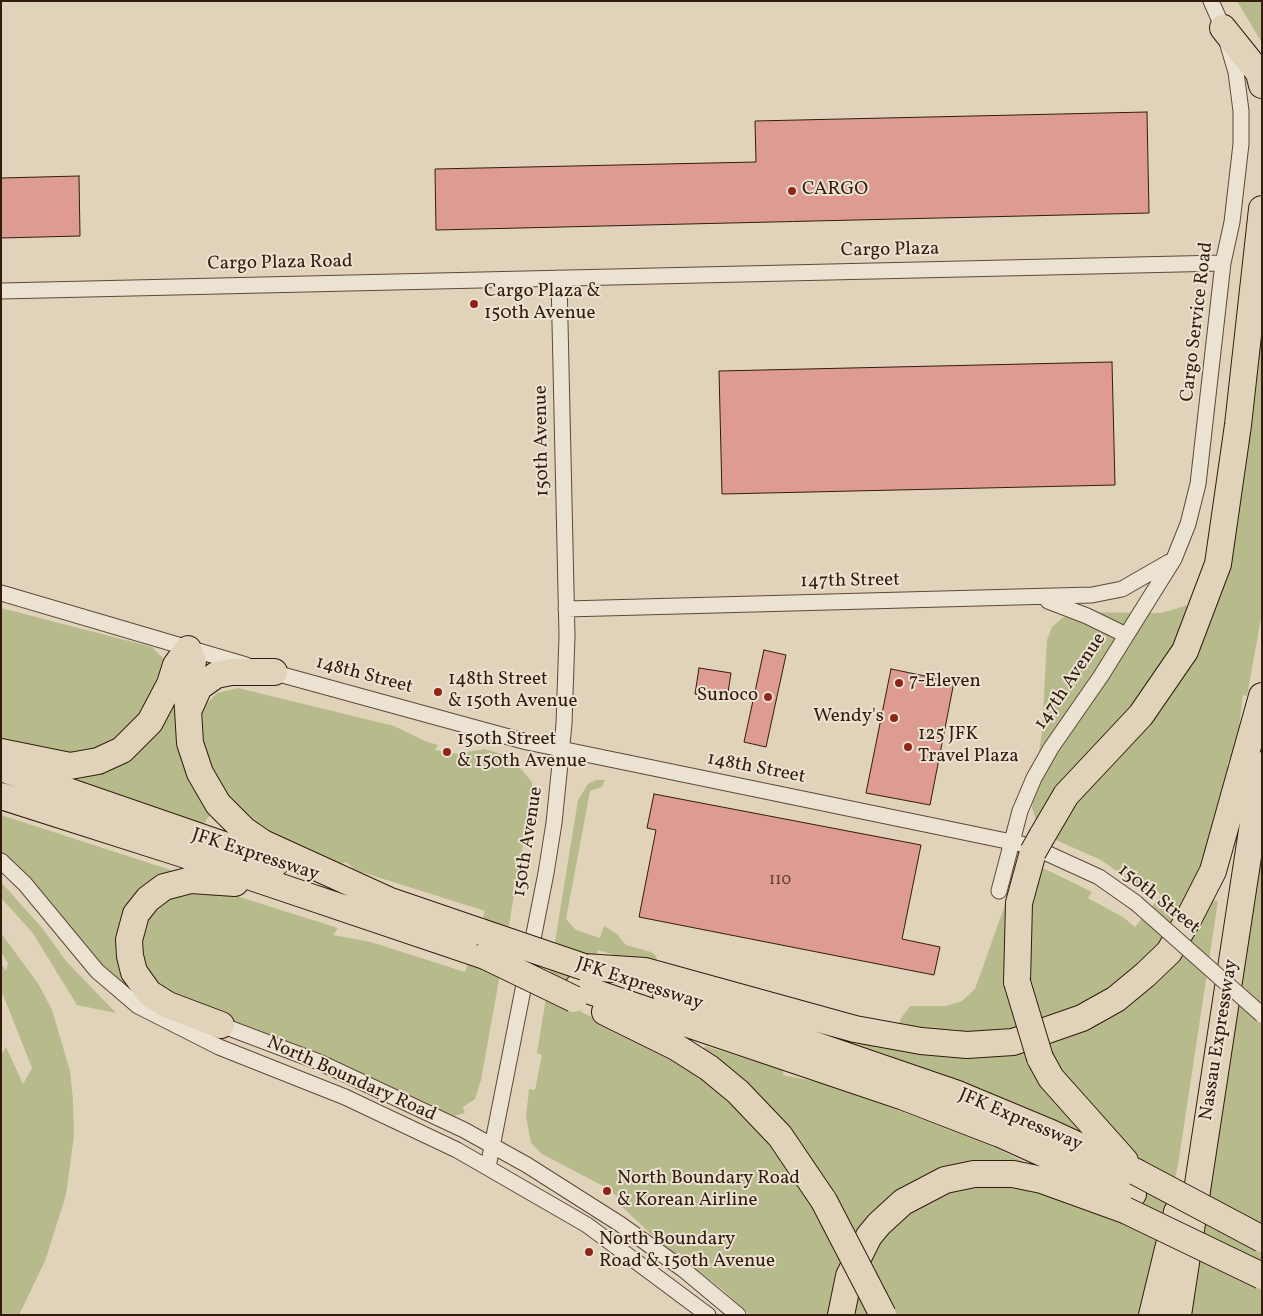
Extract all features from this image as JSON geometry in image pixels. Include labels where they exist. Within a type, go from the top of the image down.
[{"type":"highway","points":[[1223,28],[1259,73],[1262,85]]},
{"type":"highway","points":[[1262,209],[1238,425],[1218,564],[1185,651],[1141,715],[1066,795],[1033,852],[1019,903],[1017,982],[1040,1058],[1051,1078],[1106,1142],[1131,1192],[1262,1276]]},
{"type":"highway","points":[[188,649],[193,661],[188,693],[190,743],[200,773],[218,804],[239,826],[272,848],[388,900]]},
{"type":"highway","points":[[1,752],[70,766],[98,761],[122,750],[150,722],[170,684],[176,665],[188,649]]},
{"type":"highway","points":[[188,720],[195,692],[210,678],[231,672],[274,672]]},
{"type":"highway","points":[[579,984],[645,971],[855,1029],[921,1041],[967,1045],[1013,1042],[1082,1018],[1116,999],[1169,952],[1213,871],[1262,696]]},
{"type":"highway","name":"Nassau Expressway","points":[[1178,1315],[1262,765]]},
{"type":"highway","name":"JFK Expressway","points":[[1,768],[69,793],[388,900],[480,947]]},
{"type":"highway","name":"JFK Expressway","points":[[1,796],[321,900],[480,947]]},
{"type":"highway","points":[[222,1025],[160,1002],[149,993],[138,979],[131,964],[129,940],[133,922],[145,903],[155,892],[173,883],[200,879],[222,881],[321,900]]},
{"type":"highway","points":[[1152,1315],[1183,1183],[1203,1072],[1241,900]]},
{"type":"highway","points":[[480,947],[579,984],[693,1058],[724,1080],[752,1105],[780,1136],[824,1201],[884,1315]]},
{"type":"highway","name":"JFK Expressway","points":[[579,984],[904,1097],[1000,1134],[1131,1192],[1262,1239]]},
{"type":"highway","points":[[842,1315],[849,1276],[869,1236],[903,1202],[945,1180],[987,1173],[1020,1175],[1075,1191],[1131,1192]]},
{"type":"highway","name":"JFK Expressway","points":[[1131,1192],[1262,1263]]},
{"type":"street","name":"Cargo Service Road","points":[[1126,635],[1174,560],[1188,524],[1198,484],[1223,264],[1232,222],[1238,178],[1241,111],[1236,72],[1223,28],[1211,1]]},
{"type":"street","name":"Cargo Plaza","points":[[559,278],[1223,264]]},
{"type":"street","name":"Cargo Plaza Road","points":[[1,291],[559,278]]},
{"type":"street","name":"150th Avenue","points":[[488,1167],[547,864],[562,749],[566,692],[566,609],[559,278]]},
{"type":"street","points":[[1040,598],[1092,595],[1122,589],[1174,560]]},
{"type":"street","name":"148th Street","points":[[1,593],[188,649],[562,749],[1014,841]]},
{"type":"street","name":"147th Street","points":[[566,609],[1040,598],[1087,616],[1126,635]]},
{"type":"street","name":"147th Avenue","points":[[999,891],[1014,841],[1020,811],[1034,778],[1051,748],[1101,676],[1126,635]]},
{"type":"street","name":"150th Street","points":[[1014,841],[1075,864],[1105,881],[1136,903],[1262,1015]]},
{"type":"street","name":"North Boundary Road","points":[[1,861],[25,884],[83,955],[112,985],[138,1006],[220,1047],[345,1097],[488,1167],[601,1235],[708,1315]]},
{"type":"street","name":"North Boundary Road","points":[[222,1025],[352,1076],[493,1146],[620,1224],[684,1270],[738,1315]]},
{"type":"green space","points":[[1237,1],[1262,1],[1262,43]]},
{"type":"green space","points":[[1262,313],[1262,613],[1247,696],[1243,695],[1237,743],[1227,765],[1231,767],[1201,881],[1156,953],[1122,988],[998,1040],[896,1031],[901,1018],[910,1006],[946,1006],[962,1001],[975,989],[1011,888],[1032,869],[1045,869],[1092,892],[1088,898],[1123,917],[1135,927],[1161,895],[1152,886],[1146,892],[1101,860],[1056,840],[1038,826],[1032,808],[1042,732],[1047,640],[1052,627],[1062,618],[1077,612],[1161,613],[1192,604],[1217,579]]},
{"type":"green space","points":[[1,608],[152,647],[163,658],[165,676],[126,739],[95,757],[1,748]]},
{"type":"green space","points":[[182,678],[212,812],[203,825],[57,773],[84,772]]},
{"type":"green space","points":[[238,688],[394,726],[438,745],[435,750],[465,755],[467,752],[485,749],[519,759],[515,762],[532,782],[532,796],[481,1080],[475,1099],[463,1107],[465,1113],[454,1116],[436,1110],[165,999],[138,957],[141,925],[160,900],[192,889],[227,893],[338,928],[333,935],[371,942],[465,972],[485,911],[355,870],[346,862],[339,865],[267,838],[214,784],[196,728],[202,708],[217,693]]},
{"type":"green space","points":[[596,780],[605,780],[602,787],[590,791],[566,919],[576,930],[600,938],[604,926],[617,934],[626,945],[651,952],[656,956],[657,961],[656,968],[598,950],[581,1012],[646,1042],[699,1074],[739,1108],[844,1221],[702,1054],[705,1046],[783,1070],[783,1075],[818,1082],[986,1143],[1046,1173],[985,1167],[887,1207],[836,1315],[750,1315],[723,1290],[655,1238],[616,1201],[618,1197],[605,1187],[542,1154],[531,1143],[526,1117],[529,1089],[535,1090],[542,1055],[537,1053],[578,800],[588,784]]},
{"type":"green space","points":[[1,815],[183,874],[138,897],[135,1000],[1,859]]},
{"type":"green space","points":[[1262,827],[1262,1315],[1186,1315]]},
{"type":"green space","points":[[1,882],[43,929],[66,961],[116,1013],[77,1005],[32,932],[1,898]]},
{"type":"green space","points":[[1211,900],[1218,901],[1178,1165],[1144,1315],[852,1315],[870,1252],[907,1210],[913,1213],[927,1200],[944,1191],[1002,1182],[1064,1197],[1121,1219],[887,1058],[832,1036],[945,1057],[1011,1054],[1058,1041],[1119,1013],[1165,969]]},
{"type":"green space","points":[[1,933],[39,985],[52,1010],[70,1071],[73,1100],[74,1136],[66,1195],[45,1261],[19,1315],[1,1315],[1,1055],[6,1047],[23,1084],[32,1068],[1,990],[1,964],[6,971],[8,963],[1,952]]},
{"type":"building","name":"CARGO","points":[[1147,112],[1149,213],[436,230],[435,169],[756,162],[755,121]]},
{"type":"building","points":[[79,176],[80,236],[1,238],[1,178]]},
{"type":"building","points":[[1112,362],[1115,485],[722,494],[719,371]]},
{"type":"building","points":[[764,650],[786,655],[766,747],[744,742]]},
{"type":"building","points":[[699,668],[731,673],[727,699],[725,701],[695,694]]},
{"type":"building","name":"125 JFK Travel Plaza","points":[[891,669],[954,682],[930,805],[866,793]]},
{"type":"building","points":[[654,794],[921,845],[902,939],[940,947],[934,975],[639,917],[656,830],[647,828]]},
{"type":"place","name":"CARGO","points":[[792,191]]},
{"type":"place","name":"Cargo Plaza & 150th Avenue","points":[[474,304]]},
{"type":"place","name":"7-Eleven","points":[[899,683]]},
{"type":"place","name":"148th Street & 150th Avenue","points":[[438,692]]},
{"type":"place","name":"Sunoco","points":[[768,697]]},
{"type":"place","name":"Wendy's","points":[[894,718]]},
{"type":"place","name":"125 JFK Travel Plaza","points":[[908,747]]},
{"type":"place","name":"150th Street & 150th Avenue","points":[[447,752]]},
{"type":"place","name":"North Boundary Road & Korean Airline","points":[[607,1191]]},
{"type":"place","name":"North Boundary Road & 150th Avenue","points":[[589,1252]]}]
